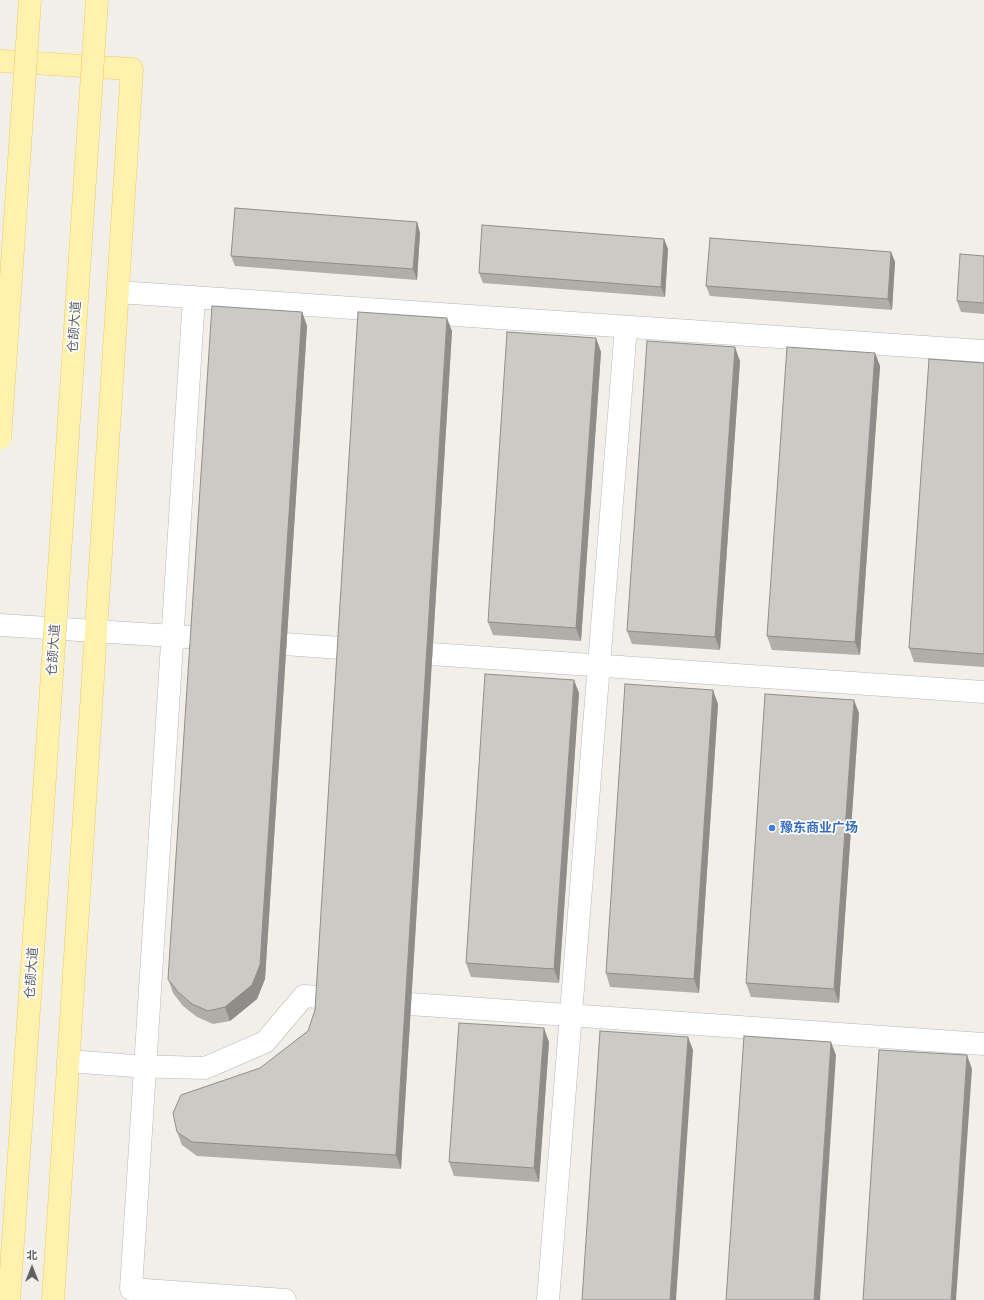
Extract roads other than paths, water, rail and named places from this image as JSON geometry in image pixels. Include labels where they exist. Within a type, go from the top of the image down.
[{"type":"main road","points":[[0,439],[30,0]]},
{"type":"main road","name":"仓颉大道","points":[[9,1300],[97,0]]},
{"type":"main road","points":[[0,61],[132,69],[53,1300]]},
{"type":"lane","points":[[118,292],[984,351]]},
{"type":"lane","points":[[194,297],[131,1289],[285,1300]]},
{"type":"lane","points":[[548,1300],[626,327]]},
{"type":"lane","points":[[0,625],[984,692]]},
{"type":"lane","points":[[68,1061],[205,1068],[265,1042],[304,996],[984,1044]]},
{"type":"place","name":"豫东商业广场","points":[[772,828]]}]
